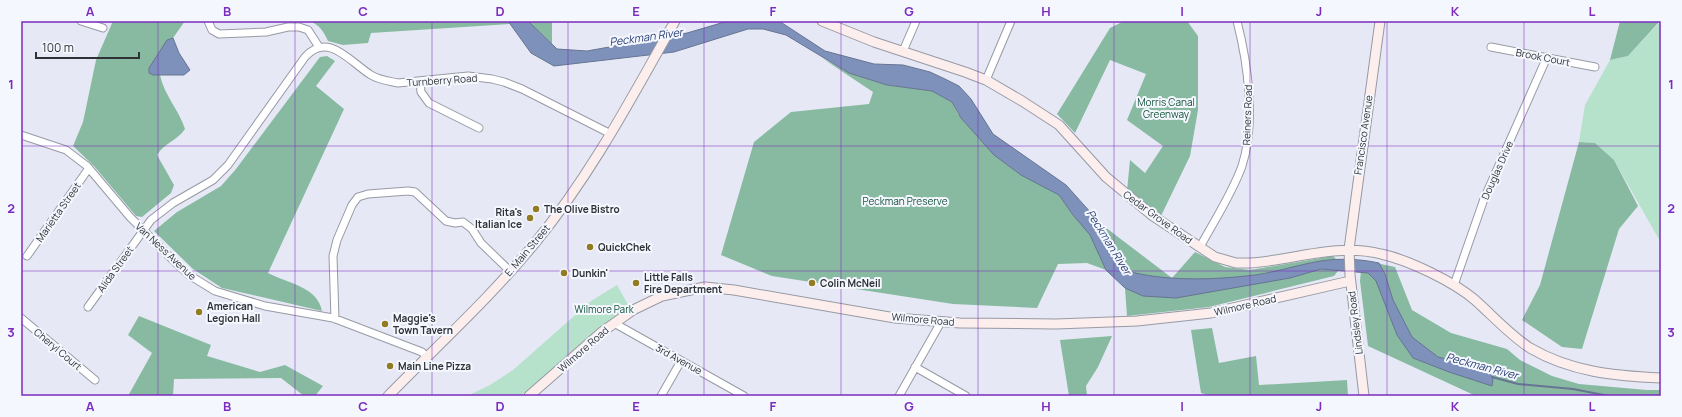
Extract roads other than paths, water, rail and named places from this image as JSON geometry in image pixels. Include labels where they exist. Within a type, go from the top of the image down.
[{"type":"street","points":[[81,21],[103,28]]},
{"type":"street","points":[[143,230],[151,220],[173,203],[213,180],[223,170],[305,57],[310,51],[320,47],[308,30],[299,27],[288,27],[266,32],[219,34],[212,30],[208,21]]},
{"type":"street","name":"Cedar Grove Road","points":[[824,21],[903,52],[945,64],[986,80],[1053,120],[1123,193],[1166,225],[1215,257],[1236,263],[1264,262],[1333,250],[1349,252],[1365,251],[1395,258],[1454,285],[1474,299],[1529,347],[1568,365],[1606,375],[1661,378]]},
{"type":"street","points":[[903,52],[916,21]]},
{"type":"street","points":[[986,80],[1011,21]]},
{"type":"street","name":"Reiners Road","points":[[1200,247],[1242,166],[1246,145],[1249,101],[1247,76],[1237,21]]},
{"type":"street","name":"Francisco Avenue","points":[[1349,252],[1380,21]]},
{"type":"street","name":"E. Main Street","points":[[388,396],[510,271],[539,238],[574,191],[611,134],[673,25]]},
{"type":"street","name":"Turnberry Road","points":[[320,47],[329,46],[379,79],[398,83],[468,76],[504,82],[611,134]]},
{"type":"street","name":"Brook Court","points":[[1491,47],[1595,66]]},
{"type":"street","name":"Douglas Drive","points":[[1454,285],[1484,199],[1547,57]]},
{"type":"street","points":[[420,81],[421,92],[429,103],[479,128]]},
{"type":"street","name":"Van Ness Avenue","points":[[21,135],[66,150],[89,168],[143,230],[189,275],[216,291],[265,306],[335,319],[422,352],[427,356]]},
{"type":"street","name":"Marietta Street","points":[[27,256],[89,168]]},
{"type":"street","points":[[335,319],[333,256],[337,240],[352,205],[358,197],[368,194],[408,191],[415,192],[446,221],[455,223],[463,222],[472,229],[481,243],[510,271]]},
{"type":"street","name":"Alida Street","points":[[88,307],[143,230]]},
{"type":"street","name":"Lindsley Road","points":[[1349,252],[1350,278],[1364,396]]},
{"type":"street","name":"Wilmore Road","points":[[529,396],[614,323],[633,310],[662,296],[705,287],[734,290],[895,318],[940,322],[1056,324],[1138,321],[1218,311],[1350,278]]},
{"type":"street","name":"Cheryl Court","points":[[21,318],[95,380]]},
{"type":"street","points":[[899,396],[940,322]]},
{"type":"street","name":"3rd Avenue","points":[[614,323],[744,396]]},
{"type":"street","points":[[661,396],[681,361]]},
{"type":"street","points":[[915,367],[966,396]]},
{"type":"water","points":[[508,21],[528,21],[557,49],[587,51],[687,33],[728,21],[779,21],[825,51],[874,64],[903,65],[930,72],[959,86],[971,99],[993,134],[1066,185],[1101,224],[1113,252],[1127,271],[1156,277],[1201,279],[1255,275],[1336,259],[1350,259],[1379,263],[1385,274],[1393,300],[1412,337],[1438,357],[1494,370],[1492,386],[1413,358],[1397,335],[1376,281],[1368,273],[1321,269],[1290,278],[1176,298],[1143,296],[1125,288],[1106,270],[1090,235],[1059,195],[1021,175],[994,155],[961,118],[952,102],[932,91],[887,85],[849,73],[786,35],[763,29],[748,29],[674,52],[554,66],[531,53]]},
{"type":"water","points":[[173,38],[179,53],[190,70],[184,75],[153,75],[149,73],[149,68],[167,40]]},
{"type":"waterway","name":"Peckman River","points":[[1492,377],[1518,384],[1573,389],[1609,396]]},
{"type":"place","name":"The Olive Bistro","points":[[536,209]]},
{"type":"place","name":"Rita's Italian Ice","points":[[530,218]]},
{"type":"place","name":"QuickChek","points":[[590,247]]},
{"type":"place","name":"Dunkin'","points":[[564,273]]},
{"type":"place","name":"Little Falls Fire Department","points":[[636,283]]},
{"type":"place","name":"Colin McNeil","points":[[812,283]]},
{"type":"place","name":"American Legion Hall","points":[[199,312]]},
{"type":"place","name":"Maggie's Town Tavern","points":[[385,324]]},
{"type":"place","name":"Main Line Pizza","points":[[390,366]]},
{"type":"park label","name":"Morris Canal Greenway","points":[[1166,108]]},
{"type":"park label","name":"Peckman Preserve","points":[[905,201]]},
{"type":"park label","name":"Wilmore Park","points":[[604,309]]}]
